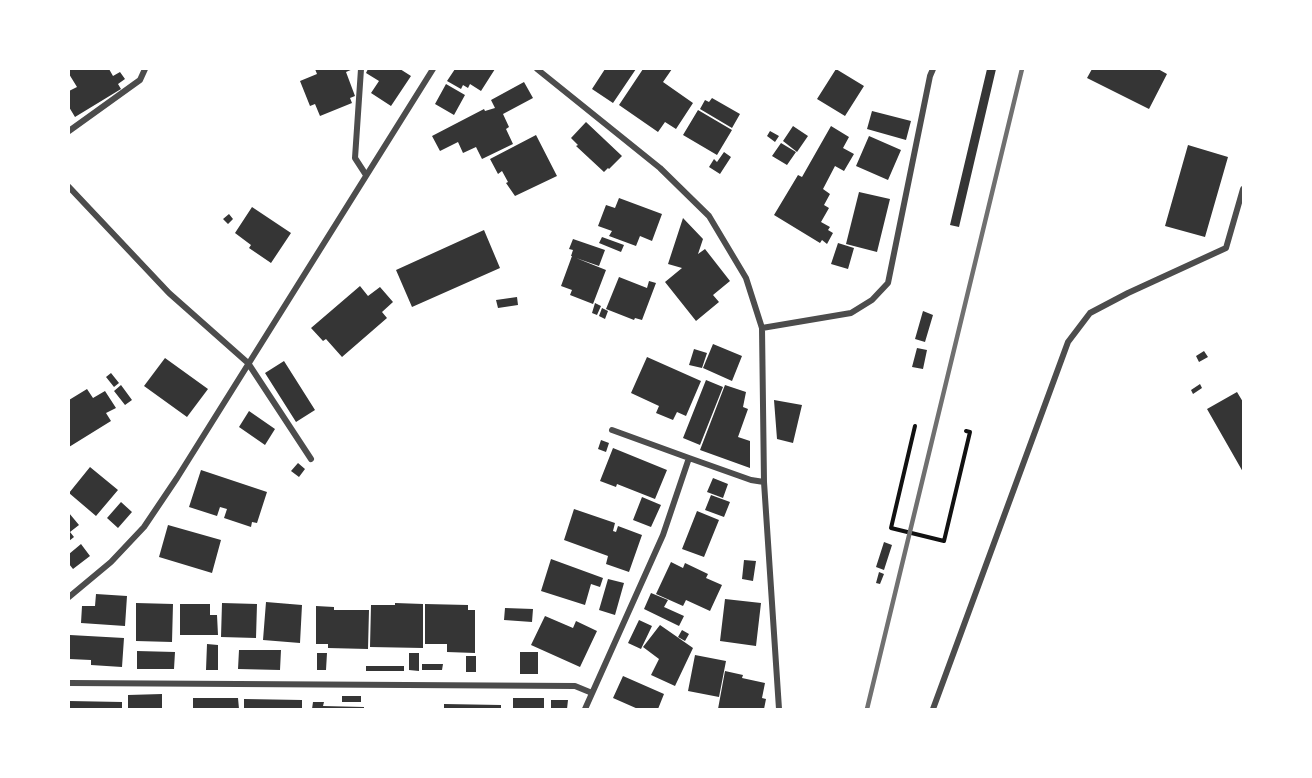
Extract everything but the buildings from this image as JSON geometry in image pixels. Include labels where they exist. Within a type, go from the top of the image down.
[{"type":"street","points":[[69,131],[140,80],[145,69]]},
{"type":"street","points":[[361,69],[355,158],[366,175]]},
{"type":"street","points":[[69,597],[111,562],[144,527],[433,69]]},
{"type":"street","points":[[537,69],[660,168],[709,216],[746,278],[762,328],[764,482],[779,709]]},
{"type":"street","points":[[762,328],[851,313],[872,300],[888,283],[933,69]]},
{"type":"street","points":[[69,187],[169,293],[248,363],[311,459]]},
{"type":"street","points":[[933,709],[1068,342],[1090,313],[1128,292],[1226,248],[1243,189]]},
{"type":"street","points":[[612,430],[751,480],[764,482]]},
{"type":"street","points":[[585,709],[663,535],[689,458]]},
{"type":"street","points":[[69,683],[575,686],[592,693]]},
{"type":"path","points":[[915,426],[891,528],[944,541],[970,432],[966,431]]},
{"type":"railway","points":[[867,709],[1022,69]]}]
